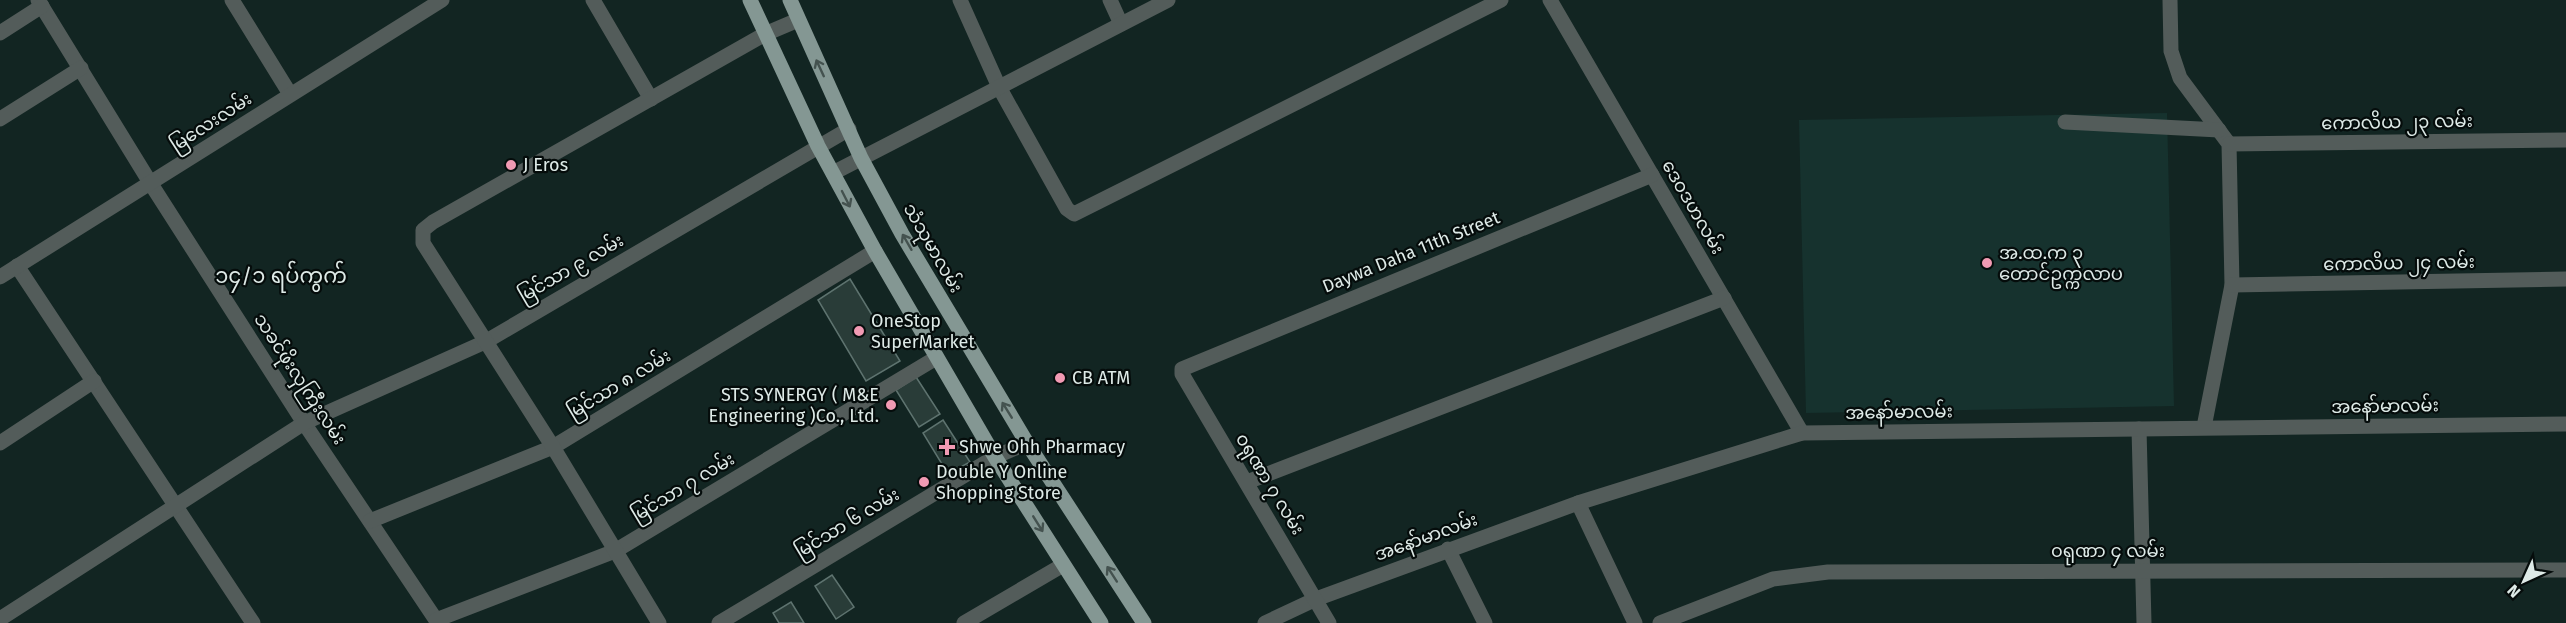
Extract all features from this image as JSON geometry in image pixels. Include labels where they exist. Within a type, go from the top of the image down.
[{"type":"main road","points":[[750,0],[818,146],[875,251],[995,457],[1101,623]]},
{"type":"main road","name":"သံသုမာလမ်း","points":[[790,0],[861,158],[907,244],[1027,443],[1144,623]]},
{"type":"street","points":[[232,0],[290,94]]},
{"type":"street","name":"မြလေးလမ်း","points":[[0,277],[151,184],[424,5],[442,0]]},
{"type":"street","points":[[593,0],[651,99]]},
{"type":"street","points":[[960,0],[999,87],[1067,209],[1074,214],[1501,0]]},
{"type":"street","points":[[1110,0],[1121,24]]},
{"type":"street","points":[[833,173],[1168,0]]},
{"type":"street","name":"ဒေဝဒဟလမ်း","points":[[1550,0],[1802,433]]},
{"type":"street","points":[[2170,0],[2170,51],[2180,78],[2229,144],[2232,285],[2204,427]]},
{"type":"street","points":[[0,33],[40,3]]},
{"type":"street","name":"သခင်ဖိုးလှကြီးလမ်း","points":[[40,3],[151,184],[304,423],[437,622]]},
{"type":"street","points":[[658,623],[553,447],[423,243],[423,230],[433,222],[765,34],[798,20]]},
{"type":"street","points":[[0,119],[81,68]]},
{"type":"street","points":[[2065,122],[2219,130]]},
{"type":"street","name":"မြင်သာ ၉ လမ်း","points":[[0,619],[304,423],[485,342],[849,129]]},
{"type":"street","name":"ကောလိယ ၂၃ လမ်း","points":[[2229,144],[2566,140]]},
{"type":"street","name":"Daywa Daha 11th Street","points":[[1185,366],[1652,175]]},
{"type":"street","name":"မြင်သာ ၈ လမ်း","points":[[370,521],[553,447],[875,251]]},
{"type":"street","points":[[17,266],[253,623]]},
{"type":"street","name":"ကောလိယ ၂၄ လမ်း","points":[[2232,285],[2566,279]]},
{"type":"street","points":[[1247,482],[1724,298]]},
{"type":"street","name":"မြင်သာ ၇ လမ်း","points":[[437,622],[615,551],[936,358]]},
{"type":"street","name":"၀ရုဏာ ၇ လမ်း","points":[[1185,366],[1182,374],[1329,623]]},
{"type":"street","points":[[0,443],[94,381]]},
{"type":"street","name":"အနော်မာလမ်း","points":[[1265,623],[1316,599],[1578,503],[1802,433],[2566,424]]},
{"type":"street","points":[[2139,429],[2145,623]]},
{"type":"street","name":"မြင်သာ ၆ လမ်း","points":[[719,623],[995,457],[1027,443]]},
{"type":"street","points":[[1578,503],[1635,623]]},
{"type":"street","points":[[1448,549],[1485,623]]},
{"type":"street","points":[[964,623],[1063,565]]},
{"type":"street","name":"၀ရုဏာ ၄ လမ်း","points":[[1660,623],[1773,579],[1828,572],[2566,570]]},
{"type":"shaded area","name":"အ.ထ.က ၃ တောင်ဥက္ကလာပ","points":[[2167,113],[2174,406],[1806,413],[1799,120]]},
{"type":"building","name":"OneStop SuperMarket","points":[[850,279],[900,361],[866,381],[818,300]]},
{"type":"building","points":[[916,377],[940,414],[919,427],[896,390]]},
{"type":"building","points":[[943,420],[970,462],[948,474],[923,433]]},
{"type":"building","points":[[832,575],[854,607],[836,619],[815,586]]},
{"type":"building","points":[[791,602],[804,623],[779,623],[773,613]]},
{"type":"place","name":"J Eros","points":[[511,165]]},
{"type":"place","name":"အ.ထ.က ၃ တောင်ဥက္ကလာပ","points":[[1987,263]]},
{"type":"place","name":"OneStop SuperMarket","points":[[859,331]]},
{"type":"place","name":"CB ATM","points":[[1060,378]]},
{"type":"place","name":"STS SYNERGY ( M&E Engineering )Co., Ltd.","points":[[891,405]]},
{"type":"place","name":"Shwe Ohh Pharmacy","points":[[947,447]]},
{"type":"place","name":"Double Y Online Shopping Store","points":[[924,482]]},
{"type":"district","name":"၁၄/၁ ရပ်ကွက်","points":[[281,276]]}]
